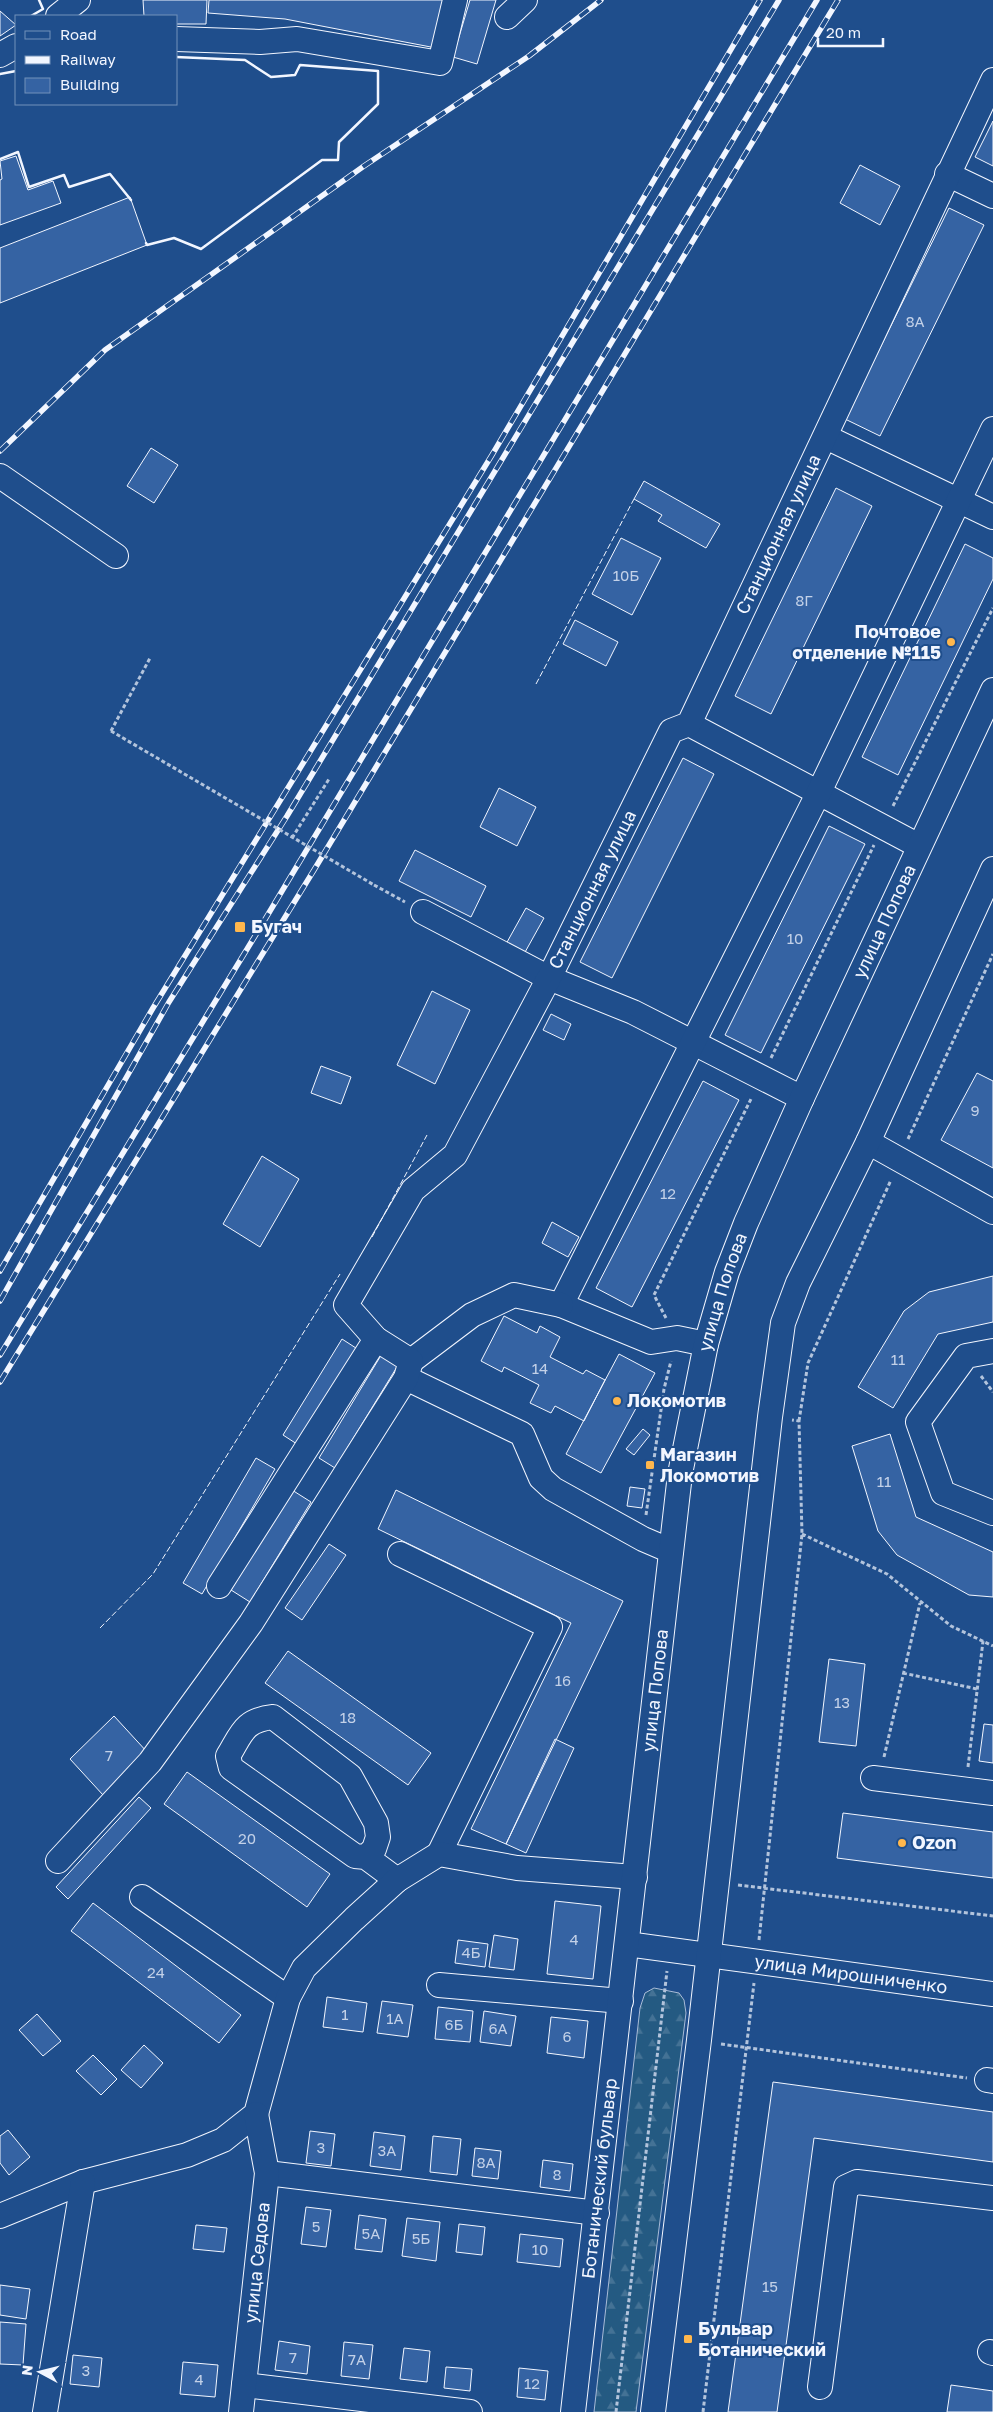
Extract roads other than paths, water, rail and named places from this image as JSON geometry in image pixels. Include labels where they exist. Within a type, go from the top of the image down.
[{"type":"street","points":[[59,15],[78,0]]},
{"type":"street","points":[[178,39],[260,42],[297,39],[440,63],[455,0]]},
{"type":"street","points":[[508,17],[525,0]]},
{"type":"street","points":[[0,55],[15,47]]},
{"type":"street","name":"Станционная улица","points":[[376,1339],[346,1304],[412,1190],[455,1155],[549,978],[671,732],[689,724],[826,438],[947,174],[993,80]]},
{"type":"street","points":[[947,174],[993,196]]},
{"type":"street","points":[[561,1304],[819,792],[993,428]]},
{"type":"street","points":[[826,438],[959,502],[993,516]]},
{"type":"street","points":[[0,476],[116,556]]},
{"type":"street","name":"улица Попова","points":[[627,1944],[680,1474],[706,1344],[727,1272],[764,1179],[993,690]]},
{"type":"street","points":[[689,724],[883,825],[919,846]]},
{"type":"street","points":[[653,2412],[709,1954],[770,1417],[784,1323],[798,1283],[868,1142],[993,869]]},
{"type":"street","points":[[423,912],[549,978],[632,1012],[761,1079],[802,1098]]},
{"type":"street","points":[[868,1142],[993,1212]]},
{"type":"street","points":[[58,1861],[150,1762],[234,1646],[408,1369],[472,1315],[514,1295],[561,1304],[651,1342],[677,1338],[706,1344]]},
{"type":"street","points":[[219,1586],[376,1339],[408,1369],[522,1434],[541,1478],[553,1489],[643,1539],[671,1551]]},
{"type":"street","points":[[993,1351],[966,1356],[918,1422],[943,1492],[993,1513]]},
{"type":"street","points":[[0,2216],[83,2182],[187,2155],[224,2140],[256,2114],[288,1998],[304,1968],[397,1880],[439,1854],[550,1628],[400,1554]]},
{"type":"street","points":[[366,1856],[374,1849],[378,1837],[376,1823],[350,1776],[273,1717],[260,1718],[247,1723],[228,1756],[231,1768],[355,1856],[366,1856],[397,1880]]},
{"type":"street","points":[[878,1779],[993,1793]]},
{"type":"street","points":[[439,1854],[517,1868],[635,1877]]},
{"type":"street","points":[[142,1897],[288,1998]]},
{"type":"street","name":"улица Мирошниченко","points":[[627,1944],[993,1994]]},
{"type":"street","name":"Ботанический бульвар","points":[[573,2412],[627,1944]]},
{"type":"street","points":[[439,1985],[621,2001]]},
{"type":"street","name":"улица Седова","points":[[241,2412],[267,2173],[256,2114]]},
{"type":"street","points":[[267,2173],[597,2213]]},
{"type":"street","points":[[45,2412],[83,2182]]},
{"type":"street","points":[[820,2387],[846,2187],[856,2182],[993,2198]]},
{"type":"street","points":[[244,2385],[470,2412]]},
{"type":"railway","points":[[0,451],[105,350],[364,166],[529,56],[601,0]]},
{"type":"railway","points":[[0,1271],[153,1008],[492,455],[760,0]]},
{"type":"railway","points":[[0,1301],[169,1002],[287,816],[779,0]]},
{"type":"railway","points":[[0,1355],[255,936],[817,0]]},
{"type":"railway","points":[[0,1382],[314,870],[838,0]]},
{"type":"place","name":"Почтовое отделение №115","points":[[951,642]]},
{"type":"place","name":"Бугач","points":[[240,927]]},
{"type":"place","name":"Локомотив","points":[[617,1401]]},
{"type":"place","name":"Магазин Локомотив","points":[[650,1465]]},
{"type":"place","name":"Ozon","points":[[902,1843]]},
{"type":"place","name":"Бульвар Ботанический","points":[[688,2339]]}]
